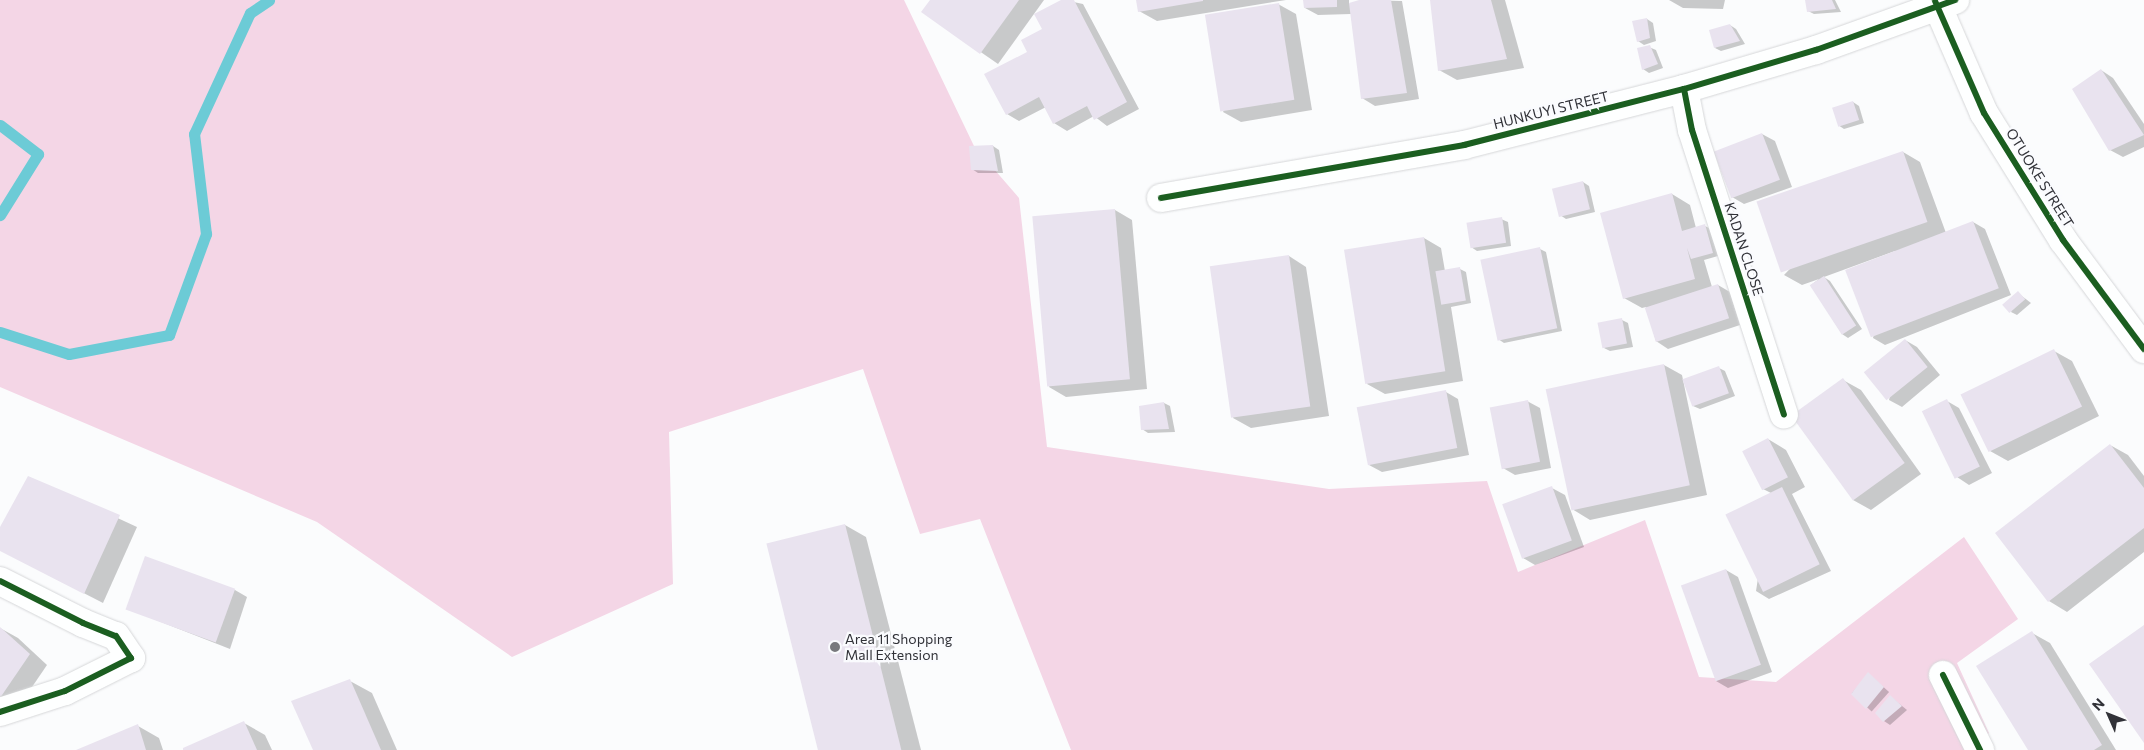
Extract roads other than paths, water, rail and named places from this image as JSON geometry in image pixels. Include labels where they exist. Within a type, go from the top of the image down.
[{"type":"street","name":"HUNKUYI STREET","points":[[1161,198],[1464,145],[1684,89],[1942,3]]},
{"type":"street","name":"OTUOKE STREET","points":[[1942,3],[1984,113],[2063,240],[2144,349]]},
{"type":"street","name":"KADAN CLOSE","points":[[1684,89],[1692,130],[1784,415]]},
{"type":"street","points":[[0,581],[83,623],[116,636],[130,658],[65,691],[0,712]]},
{"type":"street","points":[[1943,675],[1980,750]]},
{"type":"waterway","points":[[0,332],[69,354],[169,335],[206,234],[194,134],[250,13],[269,0]]},
{"type":"waterway","points":[[0,125],[38,154],[0,215]]},
{"type":"place","name":"Area 11 Shopping Mall Extension","points":[[835,647]]}]
